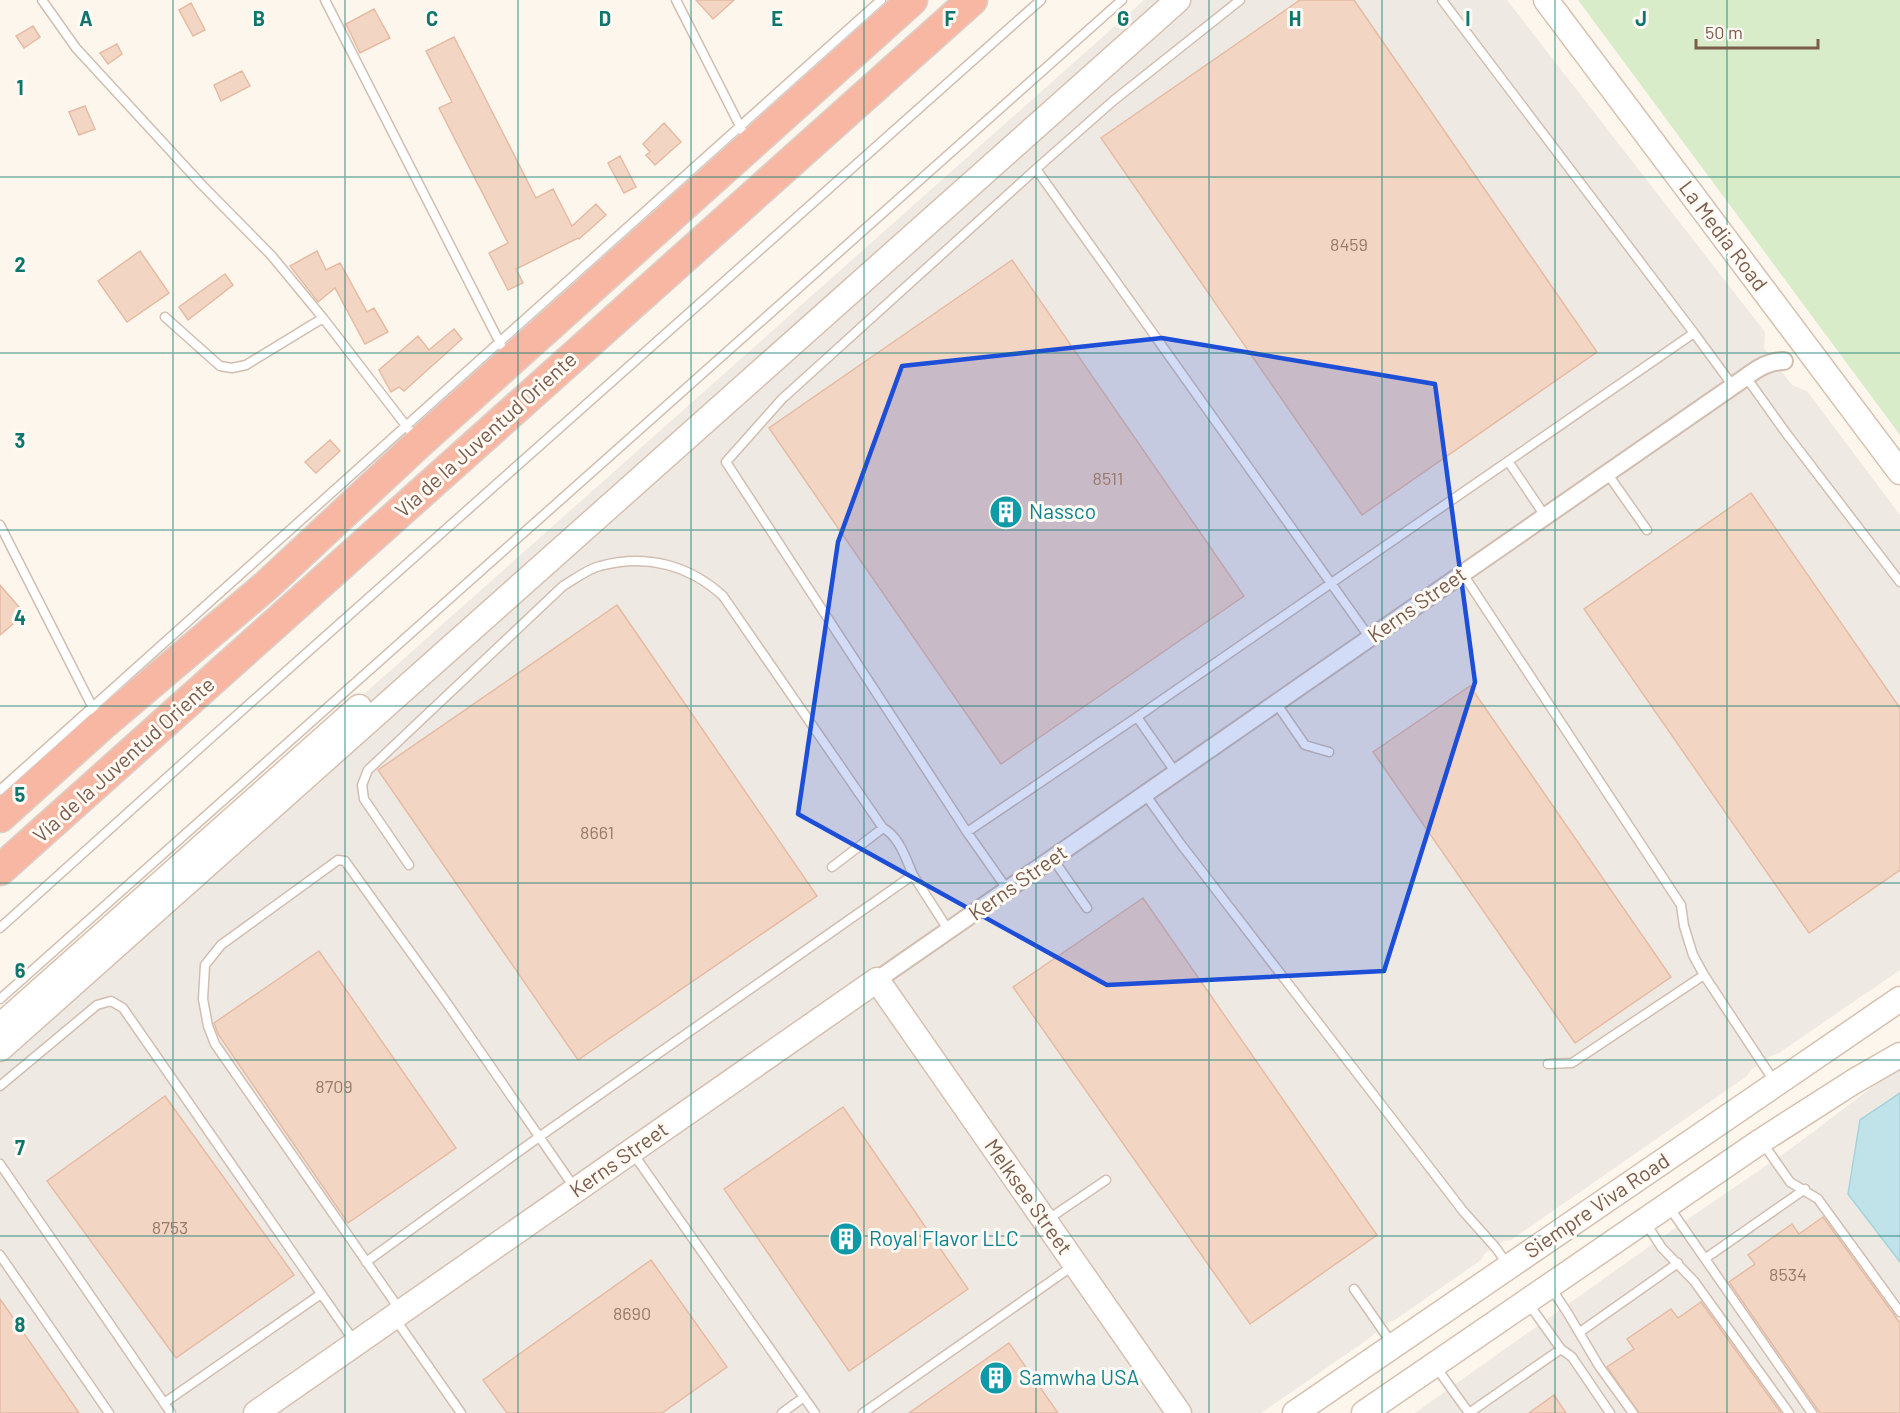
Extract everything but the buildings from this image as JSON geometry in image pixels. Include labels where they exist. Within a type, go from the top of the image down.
[{"type":"highway","name":"Vía de la Juventud Oriente","points":[[0,817],[97,716],[150,684],[267,585],[412,435],[745,137],[912,0]]},
{"type":"highway","name":"Vía de la Juventud Oriente","points":[[0,870],[972,0]]},
{"type":"highway","points":[[267,585],[226,630],[223,636],[226,644],[231,648],[237,648],[277,615],[291,610]]},
{"type":"highway","points":[[150,684],[171,675],[201,657],[211,660],[214,665],[212,672],[177,712]]},
{"type":"main road","points":[[0,1026],[1154,0]]},
{"type":"main road","points":[[0,1049],[1178,0]]},
{"type":"main road","name":"La Media Road","points":[[1546,0],[1900,472]]},
{"type":"main road","name":"Kerns Street","points":[[255,1413],[877,980]]},
{"type":"main road","name":"Melksee Street","points":[[877,980],[1179,1413]]},
{"type":"main road","name":"Siempre Viva Road","points":[[1295,1413],[1900,999]]},
{"type":"main road","name":"Siempre Viva Road","points":[[1376,1410],[1434,1364],[1667,1204],[1853,1082],[1900,1055]]},
{"type":"street","name":"Kerns Street","points":[[877,980],[1739,381],[1760,367],[1776,361],[1784,361]]},
{"type":"lane","points":[[0,790],[97,716],[412,435],[272,255],[202,185],[76,48],[42,0]]},
{"type":"lane","points":[[325,0],[505,352]]},
{"type":"lane","points":[[676,0],[745,137],[881,0]]},
{"type":"lane","points":[[0,928],[1041,0]]},
{"type":"lane","points":[[0,999],[1122,0]]},
{"type":"lane","points":[[1007,889],[966,832],[726,462],[782,399],[1036,169],[1113,101],[1240,0]]},
{"type":"lane","points":[[1442,0],[1694,333],[1786,434],[1900,582]]},
{"type":"lane","points":[[1036,169],[1370,638]]},
{"type":"lane","points":[[165,317],[220,366],[232,368],[246,365],[323,318]]},
{"type":"lane","points":[[966,832],[1137,717],[1694,333]]},
{"type":"lane","points":[[1508,461],[1545,516]]},
{"type":"lane","points":[[1607,473],[1647,530]]},
{"type":"lane","points":[[0,525],[97,716]]},
{"type":"lane","points":[[409,865],[364,799],[362,785],[368,770],[562,586],[598,566],[643,560],[679,568],[706,581],[723,596],[883,828],[890,832],[913,875],[949,931]]},
{"type":"lane","points":[[1463,574],[1681,905],[1684,926],[1704,975],[1776,1084]]},
{"type":"lane","points":[[1276,703],[1305,745],[1329,753]]},
{"type":"lane","points":[[1137,717],[1176,773]]},
{"type":"lane","points":[[1145,794],[1187,853],[1463,1211],[1496,1248],[1508,1267]]},
{"type":"lane","points":[[832,867],[883,828]]},
{"type":"lane","points":[[1053,859],[1087,908]]},
{"type":"lane","points":[[461,1413],[366,1262],[215,1044],[208,1026],[203,999],[206,965],[221,945],[339,860],[345,861],[442,996],[576,1190]]},
{"type":"lane","points":[[366,1262],[539,1137],[913,875]]},
{"type":"lane","points":[[1548,1064],[1572,1063],[1704,975]]},
{"type":"lane","points":[[0,1086],[97,1005],[111,1001],[123,1008],[356,1344]]},
{"type":"lane","points":[[1761,1141],[1790,1182],[1805,1189],[1818,1199],[1900,1312]]},
{"type":"lane","points":[[632,1151],[815,1413]]},
{"type":"lane","points":[[0,1164],[171,1413]]},
{"type":"lane","points":[[1046,1221],[1106,1180]]},
{"type":"lane","points":[[1706,1258],[1805,1189]]},
{"type":"lane","points":[[1667,1204],[1812,1413]]},
{"type":"lane","points":[[1644,1221],[1662,1248],[1694,1281],[1789,1413]]},
{"type":"lane","points":[[0,1256],[109,1413]]},
{"type":"lane","points":[[1580,1332],[1678,1263]]},
{"type":"lane","points":[[863,1413],[1075,1264]]},
{"type":"lane","points":[[1549,1286],[1580,1332],[1599,1366],[1633,1413]]},
{"type":"lane","points":[[1354,1289],[1393,1345]]},
{"type":"lane","points":[[165,1403],[321,1294]]},
{"type":"lane","points":[[1526,1301],[1561,1349],[1572,1357],[1610,1413]]},
{"type":"lane","points":[[1434,1364],[1469,1413],[1561,1349]]},
{"type":"lane","points":[[782,1413],[804,1397]]},
{"type":"highlighted area","points":[[1162,338],[1435,384],[1475,682],[1384,971],[1107,985],[798,814],[838,542],[902,366]]},
{"type":"shaded area","points":[[1144,0],[1507,0],[1765,332],[1764,348],[1792,385],[1807,391],[1900,515],[1900,970],[1779,1053],[1771,1056],[1751,1070],[1747,1076],[1511,1240],[1503,1241],[1484,1254],[1481,1260],[1261,1413],[0,1413],[0,1018]]},
{"type":"shaded area","points":[[1900,1066],[1900,1413],[1415,1413],[1793,1147]]},
{"type":"green space","points":[[1578,0],[1900,0],[1900,435]]},
{"type":"water","points":[[1900,1093],[1900,1262],[1848,1194],[1860,1120]]},
{"type":"place","name":"Nassco","points":[[1006,512]]},
{"type":"place","name":"Royal Flavor LLC","points":[[846,1239]]},
{"type":"place","name":"Samwha USA","points":[[996,1378]]}]
